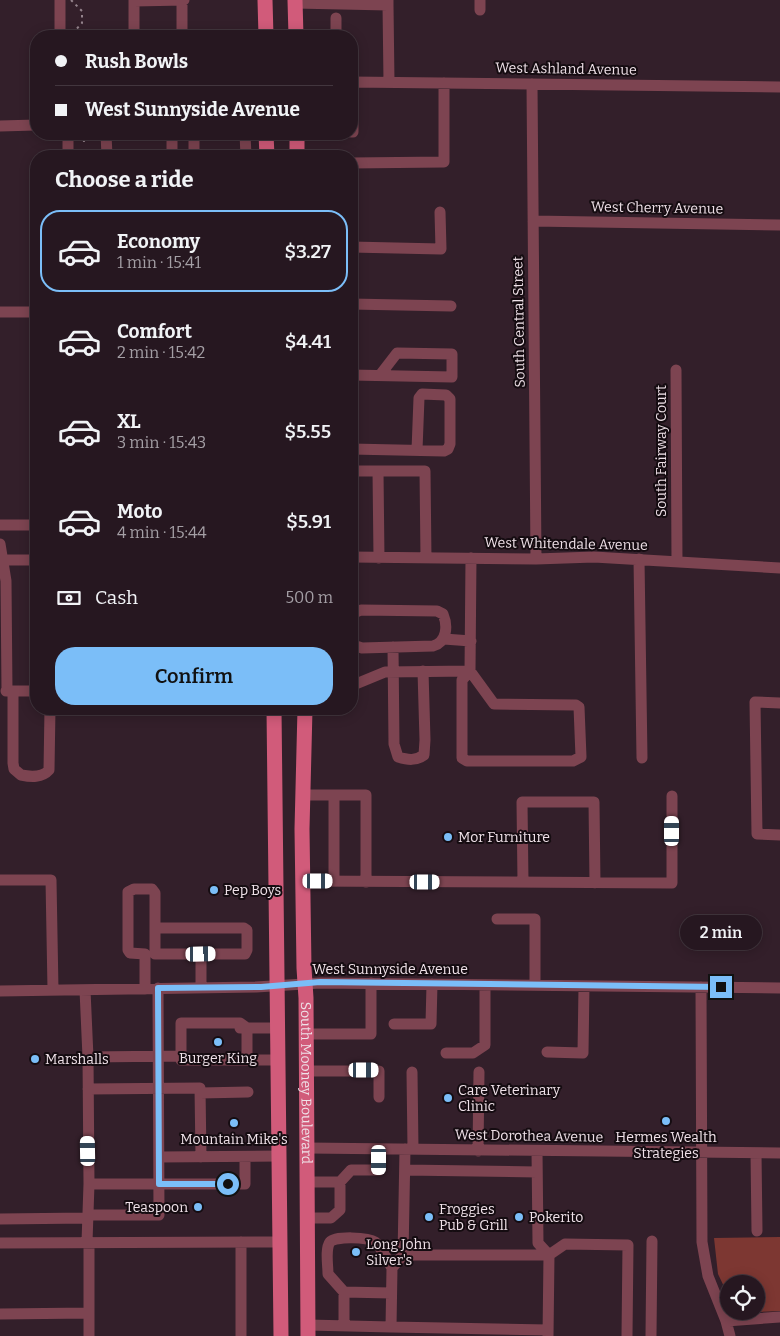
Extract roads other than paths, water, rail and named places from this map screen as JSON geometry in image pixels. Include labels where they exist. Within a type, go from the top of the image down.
[{"type":"main road","points":[[265,0],[266,30]]},
{"type":"main road","points":[[295,2],[296,30]]},
{"type":"main road","name":"South Mooney Boulevard","points":[[274,715],[281,1336]]},
{"type":"main road","name":"South Mooney Boulevard","points":[[305,715],[303,881],[308,1148],[308,1331]]},
{"type":"street","points":[[60,0],[60,30]]},
{"type":"street","points":[[134,30],[134,0],[183,0],[182,30]]},
{"type":"street","points":[[295,2],[388,3],[388,82]]},
{"type":"street","points":[[336,18],[336,30]]},
{"type":"street","name":"West Ashland Avenue","points":[[358,82],[780,87]]},
{"type":"street","points":[[358,163],[444,162],[444,83]]},
{"type":"street","name":"South Central Street","points":[[532,84],[536,559]]},
{"type":"street","points":[[0,126],[30,125]]},
{"type":"street","points":[[358,247],[441,249],[440,212]]},
{"type":"street","name":"West Cherry Avenue","points":[[533,221],[780,225]]},
{"type":"street","points":[[358,304],[451,306]]},
{"type":"street","points":[[0,312],[30,312]]},
{"type":"street","points":[[358,375],[452,377],[452,354],[398,353],[380,375]]},
{"type":"street","name":"South Fairway Court","points":[[676,370],[677,562]]},
{"type":"street","points":[[358,449],[421,450],[444,451],[449,446],[450,399],[446,395],[422,394],[419,398],[421,450],[425,471],[426,558]]},
{"type":"street","points":[[358,471],[425,471]]},
{"type":"street","points":[[378,471],[379,558]]},
{"type":"street","points":[[0,526],[30,525]]},
{"type":"street","points":[[0,544],[1,560],[6,581],[7,691],[13,763],[14,769],[21,775],[41,776],[50,770],[50,715]]},
{"type":"street","name":"West Whitendale Avenue","points":[[358,557],[536,559],[594,557],[780,568]]},
{"type":"street","points":[[470,671],[462,680],[462,758],[467,761],[573,761],[581,757],[579,707],[576,705],[494,704],[470,671],[471,558]]},
{"type":"street","points":[[639,559],[642,758]]},
{"type":"street","points":[[1,560],[30,560]]},
{"type":"street","points":[[358,611],[437,611],[443,614],[445,619],[444,640],[440,644],[433,646],[358,647]]},
{"type":"street","points":[[444,640],[471,642]]},
{"type":"street","points":[[393,647],[395,751],[398,757],[412,760],[419,759],[424,755],[425,748],[423,671]]},
{"type":"street","points":[[358,683],[385,672],[470,671]]},
{"type":"street","points":[[7,691],[30,691]]},
{"type":"street","points":[[780,703],[755,702],[757,834],[780,835]]},
{"type":"street","points":[[303,795],[366,795],[366,882]]},
{"type":"street","points":[[334,795],[334,881]]},
{"type":"street","points":[[303,881],[672,883],[672,796]]},
{"type":"street","points":[[522,882],[522,802],[594,802],[595,883]]},
{"type":"street","points":[[0,880],[51,880],[53,990]]},
{"type":"street","points":[[145,989],[150,954],[155,928],[155,893],[152,889],[134,888],[128,892],[128,950],[130,953],[150,954],[245,954],[247,950],[247,930],[244,928],[155,928]]},
{"type":"street","points":[[497,919],[535,919],[535,986]]},
{"type":"street","points":[[201,954],[201,988]]},
{"type":"street","points":[[306,1034],[371,1034],[371,983]]},
{"type":"street","name":"West Sunnyside Avenue","points":[[0,991],[371,983],[780,988]]},
{"type":"street","points":[[394,1024],[431,1024],[432,984]]},
{"type":"street","points":[[446,1053],[473,1053],[485,1045],[484,985]]},
{"type":"street","points":[[547,1052],[583,1053],[584,986]]},
{"type":"street","points":[[701,987],[702,1242],[708,1276],[730,1336]]},
{"type":"street","points":[[0,1219],[159,1215],[158,988]]},
{"type":"street","points":[[85,990],[88,1057],[89,1336]]},
{"type":"street","points":[[247,1028],[240,1023],[181,1023],[181,1060],[279,1060]]},
{"type":"street","points":[[247,1060],[226,1053],[193,1053],[188,1050],[186,1036],[188,1031],[193,1028],[278,1028]]},
{"type":"street","points":[[247,1028],[247,1060]]},
{"type":"street","points":[[88,1057],[181,1056]]},
{"type":"street","points":[[306,1071],[379,1070],[379,1096]]},
{"type":"street","points":[[392,1268],[403,1255],[405,1170],[409,1149],[412,1072]]},
{"type":"street","points":[[478,1151],[479,1072]]},
{"type":"street","points":[[88,1089],[200,1088],[201,1157]]},
{"type":"street","points":[[200,1093],[248,1092]]},
{"type":"street","name":"West Dorothea Avenue","points":[[308,1148],[780,1154]]},
{"type":"street","points":[[308,1218],[332,1218],[340,1210],[340,1182],[351,1170],[379,1170],[379,1149]]},
{"type":"street","points":[[308,1331],[391,1327],[548,1333],[549,1255],[538,1243],[537,1151]]},
{"type":"street","points":[[756,1153],[757,1231]]},
{"type":"street","points":[[159,1157],[280,1156]]},
{"type":"street","points":[[89,1184],[245,1184],[245,1157]]},
{"type":"street","points":[[405,1170],[537,1172]]},
{"type":"street","points":[[308,1182],[340,1182]]},
{"type":"street","points":[[341,1329],[344,1292],[328,1274],[328,1247],[330,1241],[336,1238],[368,1238],[373,1240],[392,1268],[391,1327]]},
{"type":"street","points":[[241,1242],[241,1336]]},
{"type":"street","points":[[0,1243],[280,1242]]},
{"type":"street","points":[[652,1242],[652,1336]]},
{"type":"street","points":[[403,1255],[549,1255],[565,1244],[628,1245],[627,1336]]},
{"type":"street","points":[[344,1292],[391,1293]]},
{"type":"street","points":[[0,1314],[89,1313]]},
{"type":"street","points":[[726,1321],[780,1317]]},
{"type":"place","name":"Mor Furniture","points":[[448,837]]},
{"type":"place","name":"Pep Boys","points":[[214,890]]},
{"type":"place","name":"Burger King","points":[[218,1042]]},
{"type":"place","name":"Marshalls","points":[[35,1059]]},
{"type":"place","name":"Care Veterinary Clinic","points":[[448,1098]]},
{"type":"place","name":"Hermes Wealth Strategies","points":[[666,1121]]},
{"type":"place","name":"Mountain Mike's","points":[[234,1123]]},
{"type":"place","name":"Teaspoon","points":[[198,1207]]},
{"type":"place","name":"Froggies Pub & Grill","points":[[429,1217]]},
{"type":"place","name":"Pokerito","points":[[519,1217]]},
{"type":"place","name":"Long John Silver's","points":[[356,1252]]}]
